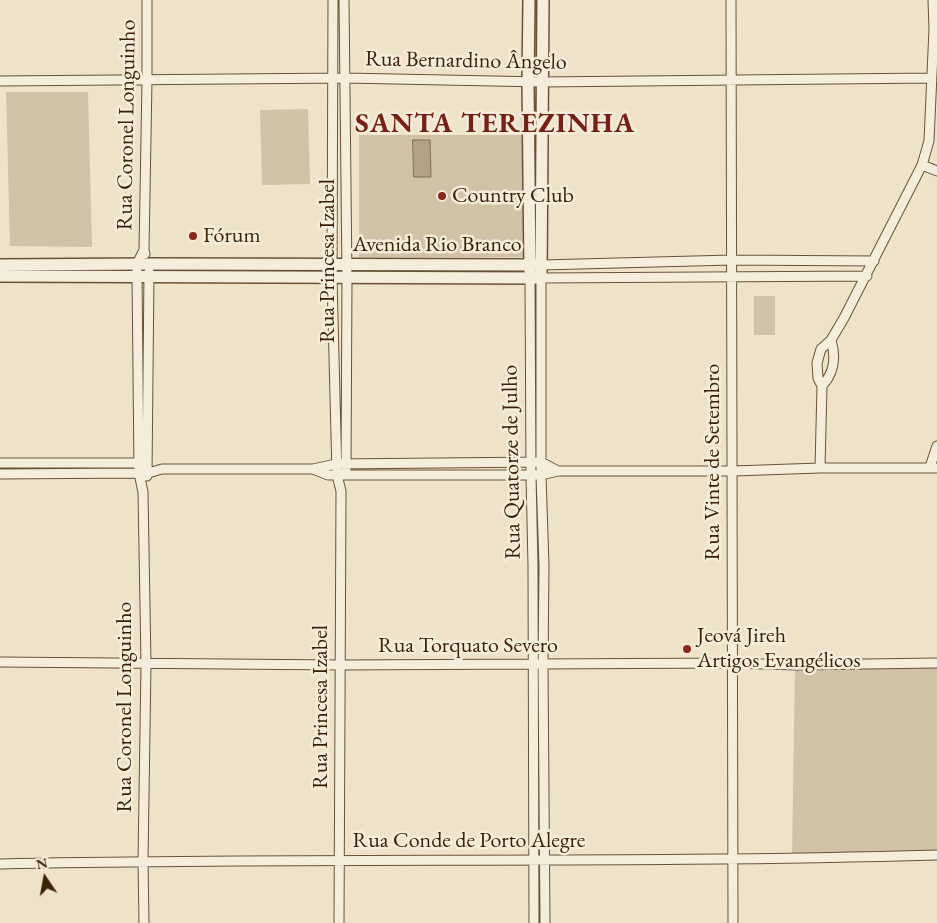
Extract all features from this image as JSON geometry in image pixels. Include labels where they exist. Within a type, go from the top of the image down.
[{"type":"street","name":"Rua Coronel Longuinho","points":[[143,473],[138,463],[137,331],[144,250],[147,0]]},
{"type":"street","name":"Rua Princesa Izabel","points":[[333,0],[332,278],[336,464],[341,475]]},
{"type":"street","name":"Rua Princesa Izabel","points":[[339,923],[341,475],[346,464],[347,265],[344,0]]},
{"type":"street","name":"Rua Quatorze de Julho","points":[[529,0],[529,153],[536,200]]},
{"type":"street","name":"Rua Quatorze de Julho","points":[[543,0],[542,154],[536,200],[536,278],[544,566],[545,923]]},
{"type":"street","name":"Rua Vinte de Setembro","points":[[731,0],[733,923]]},
{"type":"street","points":[[820,468],[822,386],[818,378],[817,363],[820,348],[831,340],[867,276],[922,165],[929,141],[934,0]]},
{"type":"street","points":[[529,25],[543,26]]},
{"type":"street","name":"Rua Bernardino Ângelo","points":[[0,81],[345,78],[543,82],[931,78]]},
{"type":"street","points":[[529,153],[542,154]]},
{"type":"street","points":[[922,165],[937,171]]},
{"type":"street","name":"Avenida Rio Branco","points":[[4,271],[143,270],[332,265],[536,265],[732,260],[874,261]]},
{"type":"street","points":[[393,265],[393,278]]},
{"type":"street","points":[[482,265],[482,278]]},
{"type":"street","name":"Rua Coronel Longuinho","points":[[143,270],[149,330],[148,463],[143,473],[146,664],[144,923]]},
{"type":"street","name":"Avenida Rio Branco","points":[[143,270],[332,278],[867,276]]},
{"type":"street","name":"Rua Quatorze de Julho","points":[[534,923],[532,665],[534,566],[531,462],[536,278]]},
{"type":"street","points":[[137,331],[149,330]]},
{"type":"street","points":[[822,386],[830,378],[834,364],[835,353],[831,340]]},
{"type":"street","points":[[138,406],[148,406]]},
{"type":"street","points":[[313,469],[328,475],[541,475],[558,471],[732,471],[934,467],[937,446]]},
{"type":"street","points":[[0,474],[143,473],[162,469],[313,469],[336,464],[531,462],[541,462],[558,471]]},
{"type":"street","points":[[0,463],[148,463],[162,469]]},
{"type":"street","points":[[49,464],[49,474]]},
{"type":"street","points":[[534,566],[544,566]]},
{"type":"street","name":"Rua Torquato Severo","points":[[0,662],[340,665],[732,663],[795,665],[937,663]]},
{"type":"street","name":"Rua Conde de Porto Alegre","points":[[0,864],[143,861],[545,861],[937,856]]},
{"type":"shaded area","points":[[6,92],[88,92],[92,247],[10,246]]},
{"type":"shaded area","points":[[308,109],[310,184],[262,185],[260,110]]},
{"type":"shaded area","name":"Country Club","points":[[359,135],[524,135],[524,257],[359,257]]},
{"type":"shaded area","points":[[413,140],[430,140],[431,177],[414,177]]},
{"type":"shaded area","points":[[754,296],[775,296],[775,335],[754,335]]},
{"type":"shaded area","points":[[937,663],[937,855],[792,859],[795,665]]},
{"type":"place","name":"Country Club","points":[[442,196]]},
{"type":"place","name":"Fórum","points":[[193,236]]},
{"type":"place","name":"Jeová Jireh Artigos Evangélicos","points":[[687,649]]},
{"type":"district","name":"SANTA TEREZINHA","points":[[495,124]]}]
